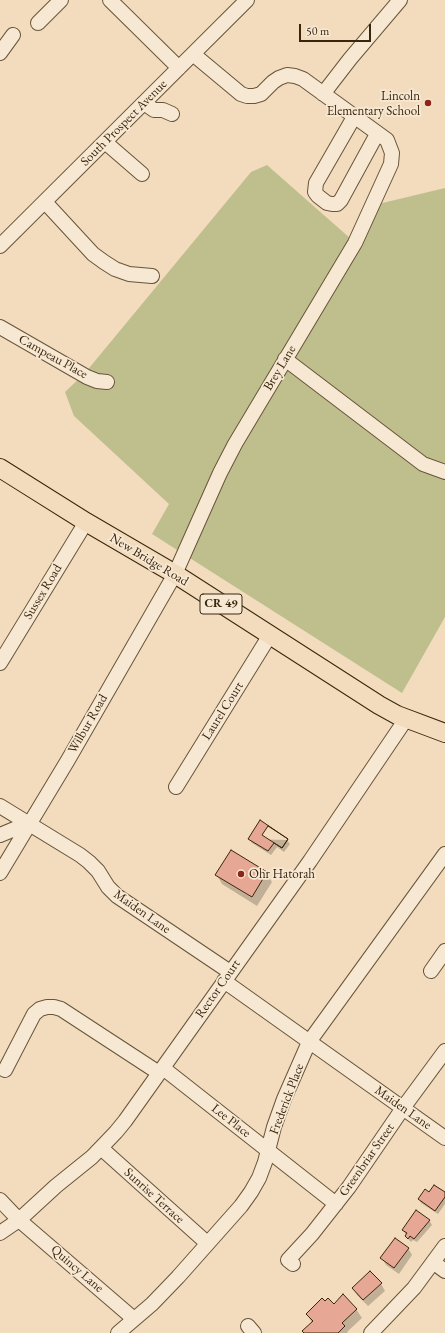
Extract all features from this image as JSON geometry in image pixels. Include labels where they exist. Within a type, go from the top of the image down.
[{"type":"main road","name":"New Bridge Road","points":[[0,468],[86,522],[175,574],[379,705],[406,719],[445,733]]},
{"type":"street","points":[[38,23],[61,0]]},
{"type":"street","points":[[110,0],[179,68]]},
{"type":"street","name":"South Prospect Avenue","points":[[0,246],[247,0]]},
{"type":"street","points":[[324,94],[350,59],[400,0]]},
{"type":"street","points":[[0,53],[13,35]]},
{"type":"street","points":[[193,54],[241,94],[247,96],[261,94],[273,82],[287,75],[303,79],[377,134],[341,200],[337,204],[327,203],[315,192],[316,183],[354,117]]},
{"type":"street","points":[[144,103],[154,110],[164,110],[172,114]]},
{"type":"street","name":"Brey Lane","points":[[175,574],[228,458],[285,359],[355,243],[391,164],[392,153],[387,140],[377,134]]},
{"type":"street","points":[[105,142],[142,174]]},
{"type":"street","points":[[45,202],[93,254],[104,262],[115,269],[129,274],[152,276]]},
{"type":"street","name":"Campeau Place","points":[[0,327],[87,377],[97,381],[108,382]]},
{"type":"street","points":[[285,359],[423,464],[445,472]]},
{"type":"street","name":"Sussex Road","points":[[0,663],[86,522]]},
{"type":"street","name":"Wilbur Road","points":[[0,873],[68,760],[175,574]]},
{"type":"street","name":"Laurel Court","points":[[176,787],[270,635]]},
{"type":"street","name":"Rector Court","points":[[0,1233],[19,1220],[101,1148],[125,1121],[310,861],[406,719]]},
{"type":"street","name":"Maiden Lane","points":[[0,806],[80,855],[98,871],[108,887],[117,896],[227,977],[309,1042],[445,1138]]},
{"type":"street","points":[[0,834],[29,823]]},
{"type":"street","name":"Frederick Place","points":[[118,1333],[152,1304],[178,1277],[241,1206],[251,1192],[259,1178],[284,1099],[309,1042],[445,854]]},
{"type":"street","points":[[431,971],[445,952]]},
{"type":"street","name":"Lee Place","points":[[5,1070],[34,1014],[40,1009],[47,1007],[61,1009],[161,1070],[336,1204]]},
{"type":"street","name":"Greenbriar Street","points":[[293,1264],[288,1260],[312,1234],[349,1187],[403,1108],[445,1051]]},
{"type":"street","name":"Sunrise Terrace","points":[[101,1148],[207,1243]]},
{"type":"street","name":"Quincy Lane","points":[[0,1200],[19,1220],[134,1319]]},
{"type":"street","points":[[371,1333],[414,1288],[445,1246]]},
{"type":"street","points":[[433,1262],[445,1271]]},
{"type":"green space","points":[[267,165],[351,239],[370,206],[445,188],[445,617],[402,693],[152,534],[169,504],[74,416],[65,392],[85,373],[251,172]]},
{"type":"building","points":[[260,820],[288,839],[282,848],[274,843],[268,851],[248,839]]},
{"type":"building","name":"Ohr Hatorah","points":[[268,826],[288,839],[282,848],[262,835]]},
{"type":"building","name":"Ohr Hatorah","points":[[231,850],[267,872],[252,897],[215,875]]},
{"type":"building","points":[[434,1185],[445,1192],[445,1197],[435,1211],[418,1199],[425,1189],[429,1192]]},
{"type":"building","points":[[416,1210],[430,1220],[414,1239],[410,1236],[408,1239],[405,1236],[407,1233],[402,1230]]},
{"type":"building","points":[[395,1238],[409,1248],[394,1268],[380,1258]]},
{"type":"building","points":[[370,1271],[382,1283],[363,1300],[352,1288]]},
{"type":"building","points":[[343,1294],[357,1309],[342,1323],[345,1326],[338,1333],[304,1333],[302,1331],[313,1321],[306,1314],[322,1298],[325,1301],[328,1298],[334,1304]]},
{"type":"place","name":"Lincoln Elementary School","points":[[428,103]]},
{"type":"place","name":"Ohr Hatorah","points":[[241,874]]}]
